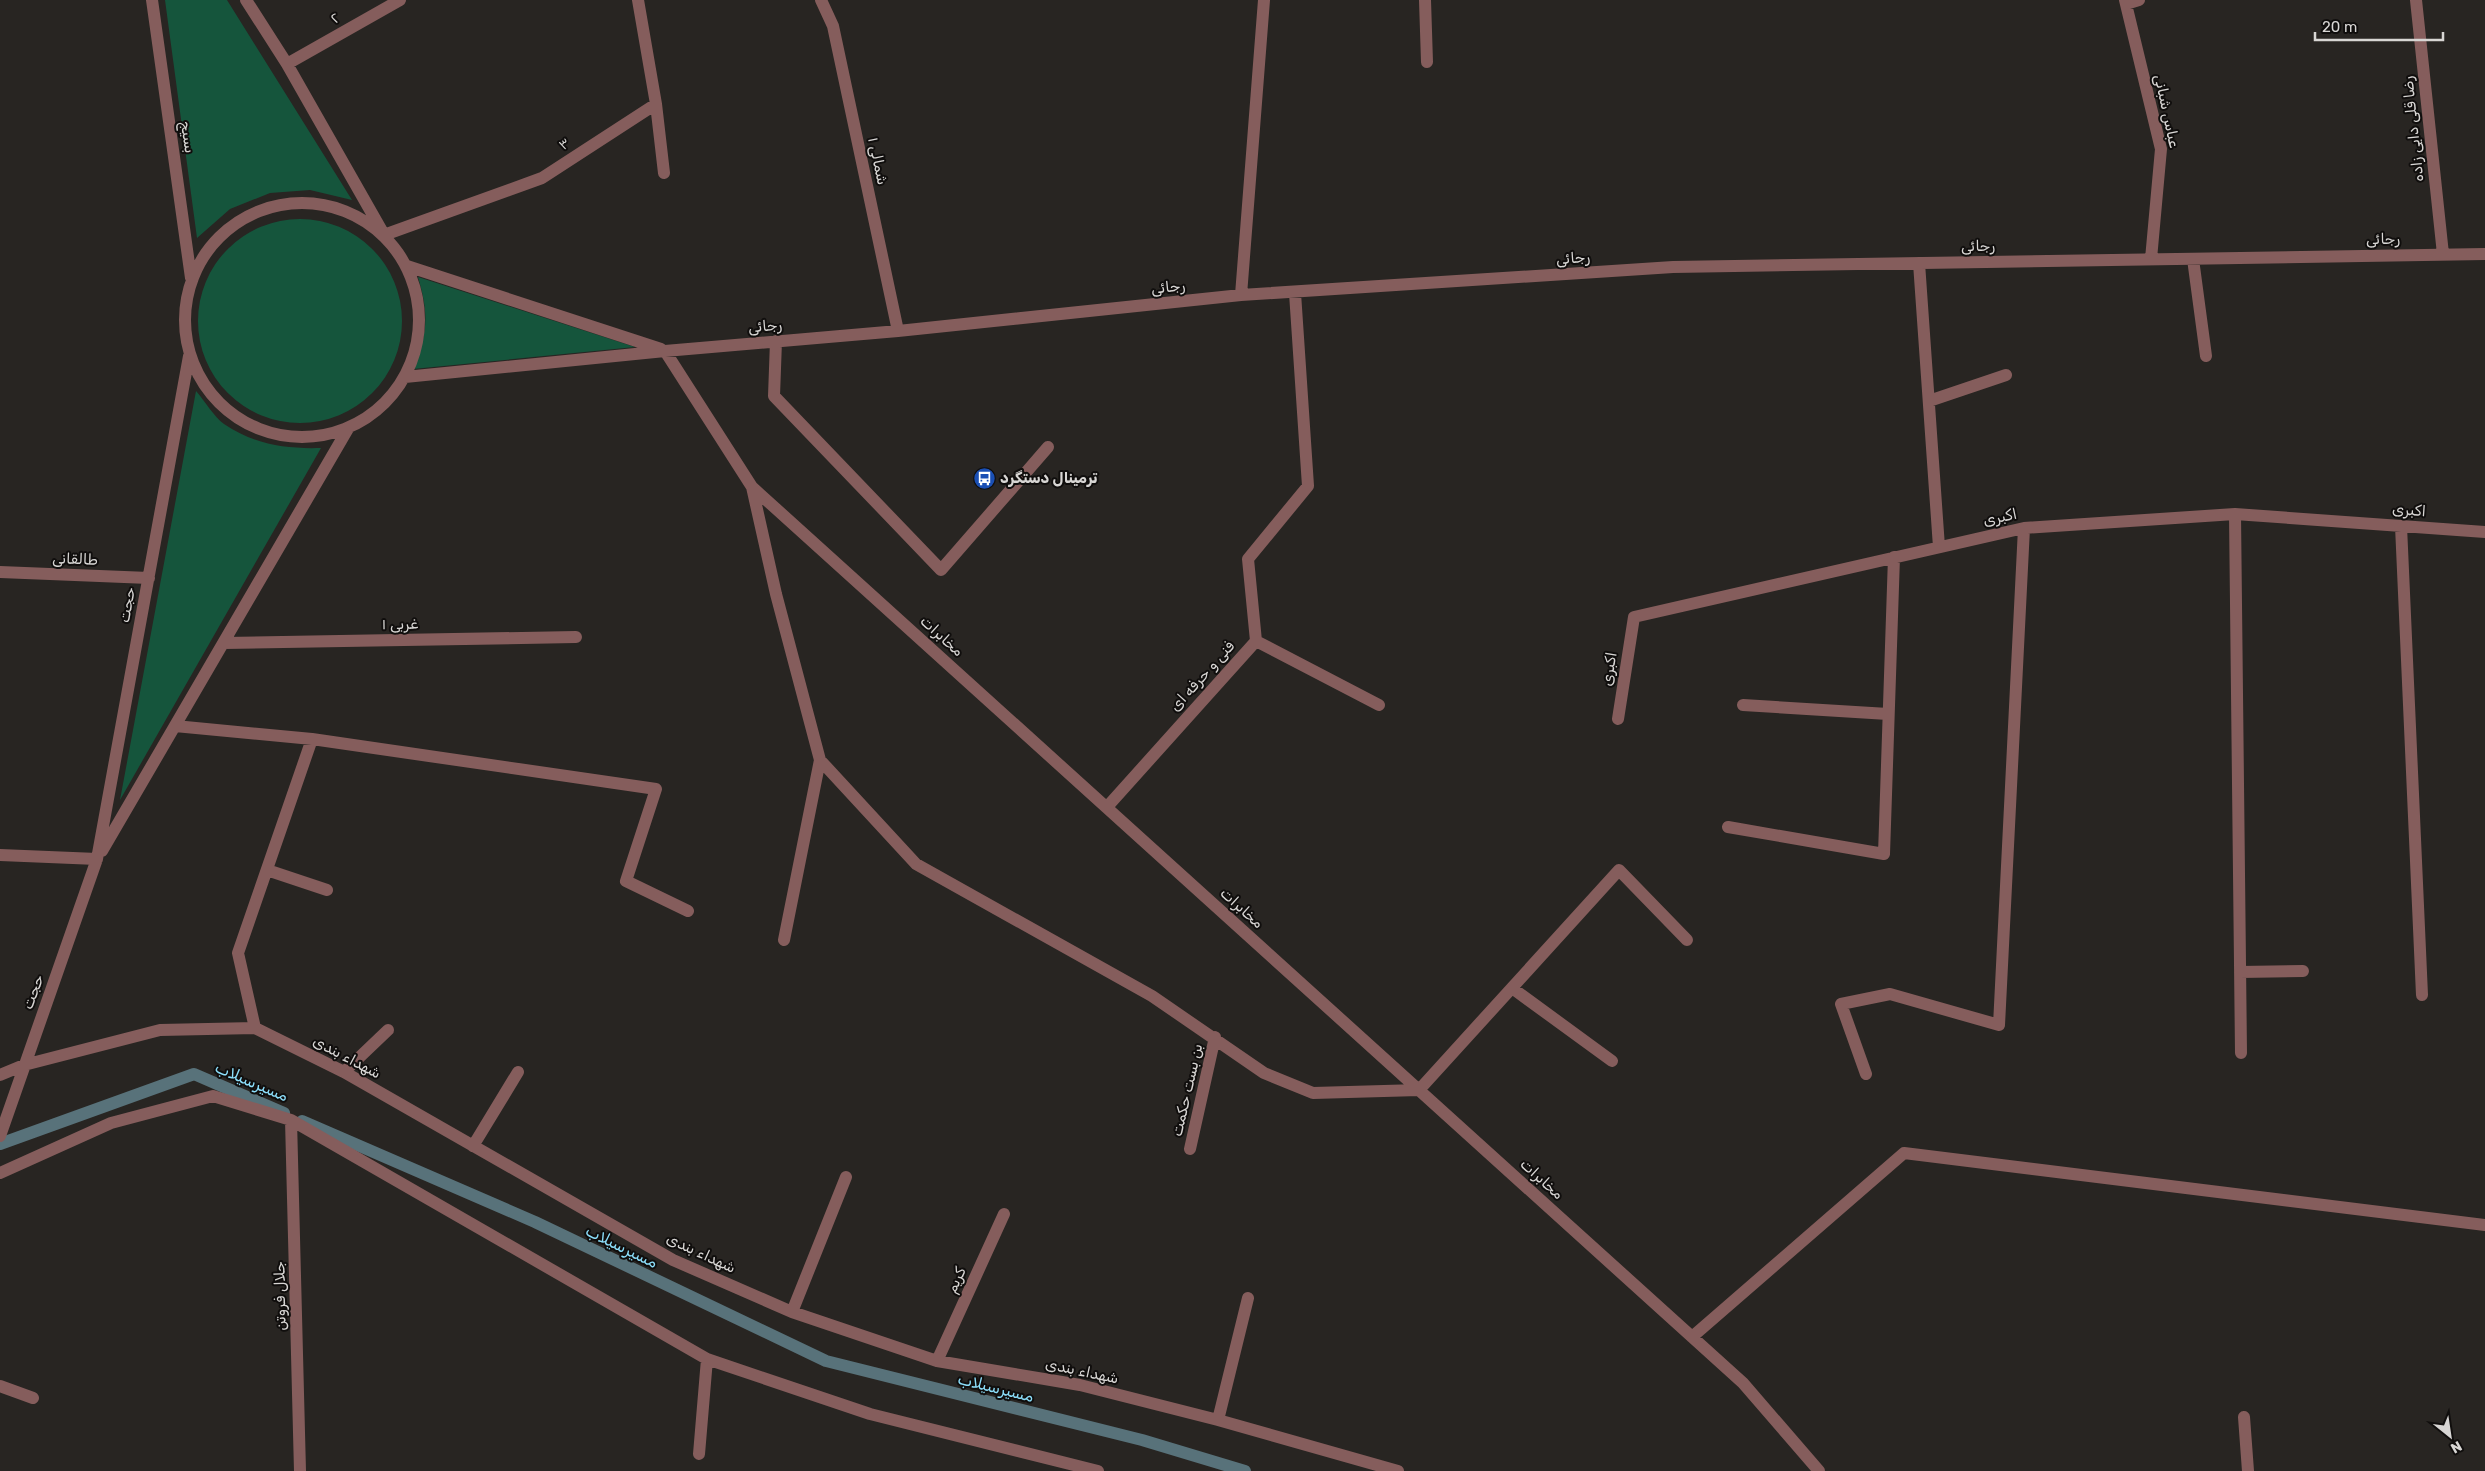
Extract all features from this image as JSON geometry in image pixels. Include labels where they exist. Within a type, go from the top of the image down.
[{"type":"street","name":"بسیج","points":[[152,0],[191,278]]},
{"type":"street","points":[[246,0],[287,64],[384,236],[407,266],[418,303],[418,341],[405,377],[381,407],[349,428],[311,437],[272,434],[236,418],[207,392],[189,356],[184,317],[191,278],[211,245],[241,220],[276,205],[316,202],[353,214],[384,236]]},
{"type":"street","name":"۲","points":[[287,64],[400,0]]},
{"type":"street","points":[[638,0],[656,104],[664,173]]},
{"type":"street","name":"۱ شمالی","points":[[821,0],[833,26],[898,331]]},
{"type":"street","points":[[1241,295],[1264,0]]},
{"type":"street","points":[[1425,0],[1427,62]]},
{"type":"street","points":[[2126,2],[2139,0]]},
{"type":"street","name":"رضا قلی دایی زاده","points":[[2416,0],[2443,254]]},
{"type":"street","name":"عباس شبانی","points":[[2126,2],[2161,149],[2151,259]]},
{"type":"street","name":"۳","points":[[384,236],[542,178],[656,104]]},
{"type":"street","name":"رجائی","points":[[405,377],[666,351],[898,331],[1241,295],[1296,293],[1673,267],[2485,254]]},
{"type":"street","points":[[2193,259],[2206,356]]},
{"type":"street","points":[[1919,263],[1939,546]]},
{"type":"street","points":[[407,266],[666,351]]},
{"type":"street","name":"فنی و حرفه ای","points":[[1107,807],[1256,641],[1248,559],[1308,486],[1296,293]]},
{"type":"street","points":[[776,341],[774,396],[941,570],[1048,447]]},
{"type":"street","name":"مخابرات","points":[[666,351],[752,487],[1743,1383],[1819,1471]]},
{"type":"street","name":"حجت","points":[[0,1136],[98,859],[189,356]]},
{"type":"street","points":[[1929,401],[2006,375]]},
{"type":"street","name":"حجت","points":[[98,859],[349,428]]},
{"type":"street","points":[[752,487],[776,594],[820,760],[784,940]]},
{"type":"street","points":[[2236,514],[2241,1053]]},
{"type":"street","name":"اکبری","points":[[1618,719],[1634,617],[1939,546],[2024,528],[2236,514],[2485,532]]},
{"type":"street","points":[[2401,526],[2422,995]]},
{"type":"street","points":[[1866,1074],[1841,1004],[1890,994],[1999,1025],[2024,528]]},
{"type":"street","points":[[1728,827],[1884,854],[1894,557]]},
{"type":"street","name":"طالقانی","points":[[0,572],[149,578]]},
{"type":"street","name":"۱ غربی","points":[[224,643],[576,637]]},
{"type":"street","points":[[1256,641],[1379,705]]},
{"type":"street","points":[[1744,705],[1888,714]]},
{"type":"street","points":[[175,726],[312,739],[656,789],[626,881],[688,912]]},
{"type":"street","points":[[256,1028],[238,953],[312,739]]},
{"type":"street","points":[[820,760],[916,864],[1152,996],[1264,1073],[1313,1093],[1419,1090],[1619,870],[1687,940]]},
{"type":"street","points":[[0,855],[98,859]]},
{"type":"street","points":[[267,870],[327,890]]},
{"type":"street","points":[[2240,972],[2303,970]]},
{"type":"street","points":[[1512,988],[1612,1061]]},
{"type":"street","name":"شهداء بندی","points":[[0,1075],[24,1065],[160,1030],[256,1028],[344,1072],[673,1260],[792,1312],[937,1361],[1080,1385],[1218,1420],[1398,1471]]},
{"type":"street","points":[[344,1072],[388,1030]]},
{"type":"street","name":"بن بست حکمت","points":[[1190,1149],[1215,1038]]},
{"type":"street","points":[[473,1146],[518,1072]]},
{"type":"street","points":[[0,1173],[111,1123],[213,1096],[291,1120],[707,1359],[870,1414],[1098,1471]]},
{"type":"street","name":"جلال فروتن","points":[[291,1120],[300,1471]]},
{"type":"street","points":[[1692,1337],[1904,1153],[2485,1225]]},
{"type":"street","points":[[792,1312],[846,1177]]},
{"type":"street","name":"کریم","points":[[937,1361],[1004,1214]]},
{"type":"street","points":[[1218,1420],[1248,1298]]},
{"type":"street","points":[[699,1454],[707,1359]]},
{"type":"street","points":[[0,1386],[33,1398]]},
{"type":"street","points":[[2244,1417],[2248,1471]]},
{"type":"green space","points":[[165,0],[227,0],[352,200],[310,190],[270,193],[230,209],[197,238]]},
{"type":"green space","points":[[300,219],[330,223],[348,231],[365,242],[379,256],[390,273],[398,291],[402,321],[398,351],[390,369],[379,386],[365,400],[348,411],[330,419],[300,423],[270,419],[252,411],[235,400],[221,386],[210,369],[202,351],[198,321],[202,291],[210,273],[221,256],[235,242],[252,231],[270,223]]},
{"type":"green space","points":[[418,277],[635,347],[413,369],[422,345],[425,323],[424,302]]},
{"type":"green space","points":[[196,391],[220,421],[247,437],[295,448],[321,448],[120,800]]},
{"type":"waterway","name":"مسیرسیلاب","points":[[0,1144],[194,1074],[284,1113]]},
{"type":"waterway","name":"مسیرسیلاب","points":[[302,1121],[535,1222],[826,1361],[1142,1440],[1245,1471]]},
{"type":"place","name":"ترمینال دستگرد","points":[[984,478]]}]
